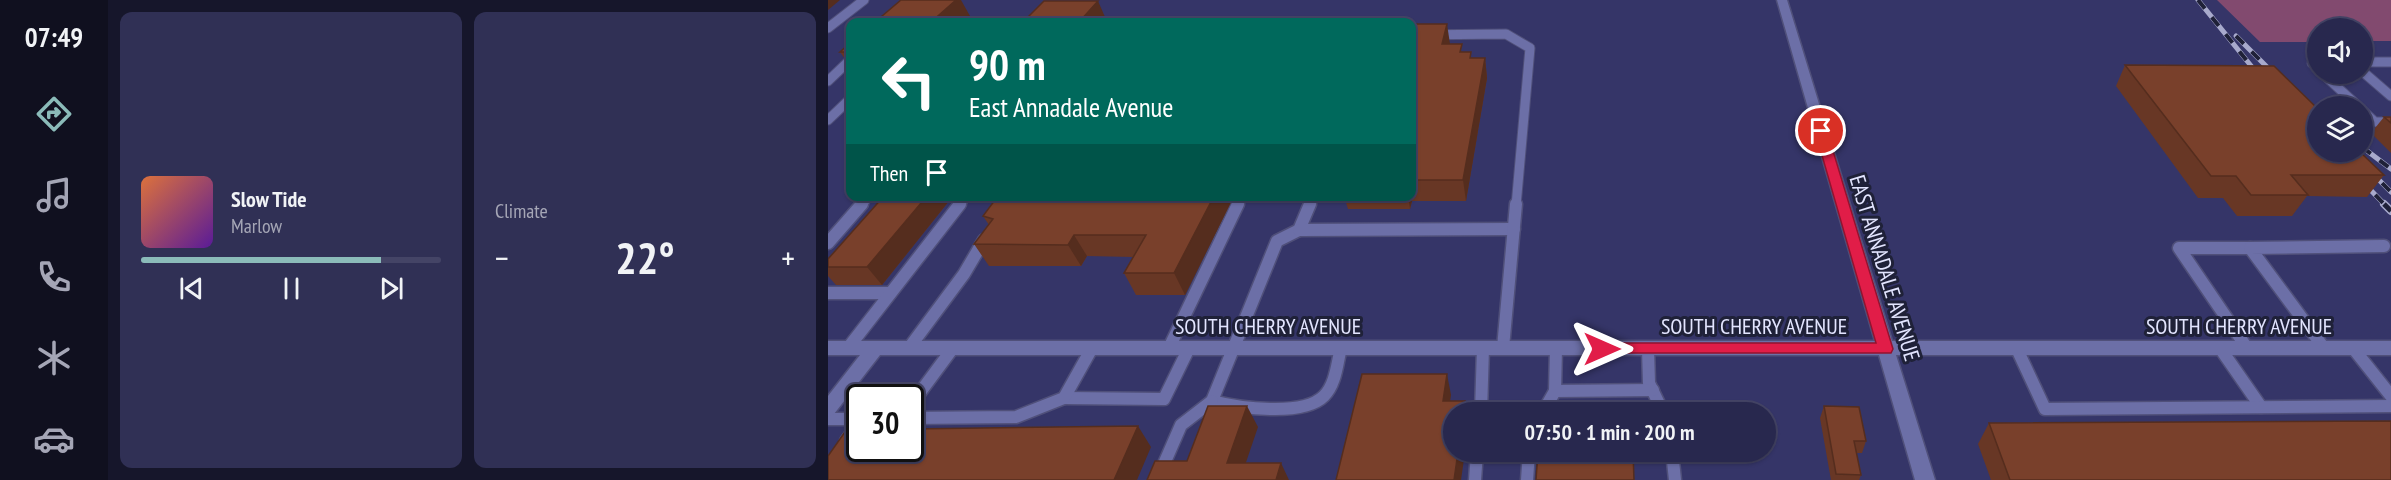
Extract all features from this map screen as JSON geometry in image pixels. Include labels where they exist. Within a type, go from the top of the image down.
[{"type":"street","name":"EAST ANNADALE AVENUE","points":[[1782,0],[1924,480]]},
{"type":"street","name":"SOUTH CHERRY AVENUE","points":[[828,348],[2391,348]]},
{"type":"street","points":[[828,409],[875,348]]},
{"type":"lane","points":[[828,28],[864,0]]},
{"type":"lane","points":[[1416,35],[1506,34],[1530,48],[1503,348]]},
{"type":"lane","points":[[2373,62],[2391,62]]},
{"type":"lane","points":[[828,81],[846,64]]},
{"type":"lane","points":[[2373,80],[2391,96]]},
{"type":"lane","points":[[2334,84],[2347,96]]},
{"type":"lane","points":[[828,120],[846,103]]},
{"type":"lane","points":[[2373,120],[2391,122]]},
{"type":"lane","points":[[828,243],[865,201]]},
{"type":"lane","points":[[848,348],[962,201]]},
{"type":"lane","points":[[1169,348],[1240,201]]},
{"type":"lane","points":[[1299,230],[1311,201]]},
{"type":"lane","points":[[909,348],[964,274],[992,229]]},
{"type":"lane","points":[[1157,480],[1181,425],[1212,401],[1277,241],[1299,230],[1514,229]]},
{"type":"lane","points":[[2247,348],[2179,248],[2384,246]]},
{"type":"lane","points":[[2250,248],[2324,348]]},
{"type":"lane","points":[[828,293],[890,293]]},
{"type":"lane","points":[[924,387],[952,348]]},
{"type":"lane","points":[[1064,398],[1092,348]]},
{"type":"lane","points":[[924,418],[1016,417],[1064,398],[1164,399],[1189,348]]},
{"type":"lane","points":[[1212,401],[1251,409],[1287,407],[1314,402],[1324,397],[1341,348]]},
{"type":"lane","points":[[1481,402],[1483,348]]},
{"type":"lane","points":[[1549,402],[1555,391],[1556,348]]},
{"type":"lane","points":[[2220,348],[2261,407]]},
{"type":"lane","points":[[2354,348],[2391,396]]},
{"type":"lane","points":[[1648,349],[1649,383],[1659,402]]},
{"type":"lane","points":[[2017,349],[2045,409],[2391,406]]},
{"type":"lane","points":[[1555,391],[1653,390]]},
{"type":"lane","points":[[828,418],[846,419]]},
{"type":"lane","points":[[841,448],[846,441]]},
{"type":"lane","points":[[1475,480],[1477,462]]},
{"type":"lane","points":[[1527,480],[1528,462]]},
{"type":"lane","points":[[1673,462],[1675,480]]},
{"type":"shaded area","points":[[2217,0],[2391,0],[2391,41],[2373,41],[2373,18],[2307,18],[2307,42],[2260,42]]},
{"type":"building","points":[[901,0],[956,0],[936,18],[880,18]]},
{"type":"building","points":[[1044,1],[1098,1],[1083,18],[1027,18]]},
{"type":"building","points":[[1416,24],[1447,24],[1442,44],[1462,44],[1460,52],[1471,52],[1470,58],[1485,58],[1463,180],[1416,180]]},
{"type":"building","points":[[2125,65],[2274,66],[2307,98],[2307,162],[2370,162],[2384,175],[2291,175],[2308,195],[2251,195],[2236,176],[2211,176]]},
{"type":"building","points":[[880,201],[923,201],[867,267],[828,267],[828,259]]},
{"type":"building","points":[[994,201],[1211,201],[1174,273],[1124,273],[1146,235],[1074,235],[1068,245],[974,244],[993,219],[983,216]]},
{"type":"building","points":[[1362,374],[1447,374],[1443,401],[1465,401],[1443,402],[1443,462],[1457,462],[1454,480],[1336,480]]},
{"type":"building","points":[[1208,406],[1247,406],[1227,463],[1281,463],[1276,480],[1147,480],[1155,461],[1187,461]]},
{"type":"building","points":[[1824,406],[1859,407],[1866,441],[1854,441],[1861,475],[1836,474]]},
{"type":"building","points":[[2391,421],[2391,480],[2010,480],[1989,423]]},
{"type":"building","points":[[1138,426],[1114,480],[828,480],[828,456],[846,430],[846,462],[924,462],[924,429]]},
{"type":"building","points":[[1537,462],[1633,462],[1634,480],[1536,480]]},
{"type":"railway","points":[[2198,0],[2260,77]]},
{"type":"railway","points":[[2236,36],[2276,76]]},
{"type":"railway","points":[[2373,155],[2391,169]]},
{"type":"railway","points":[[2361,162],[2391,192]]},
{"type":"railway","points":[[2360,179],[2386,206]]},
{"type":"railway","points":[[2386,206],[2391,211]]},
{"type":"route","points":[[1602,349],[1886,349],[1821,131]]}]
